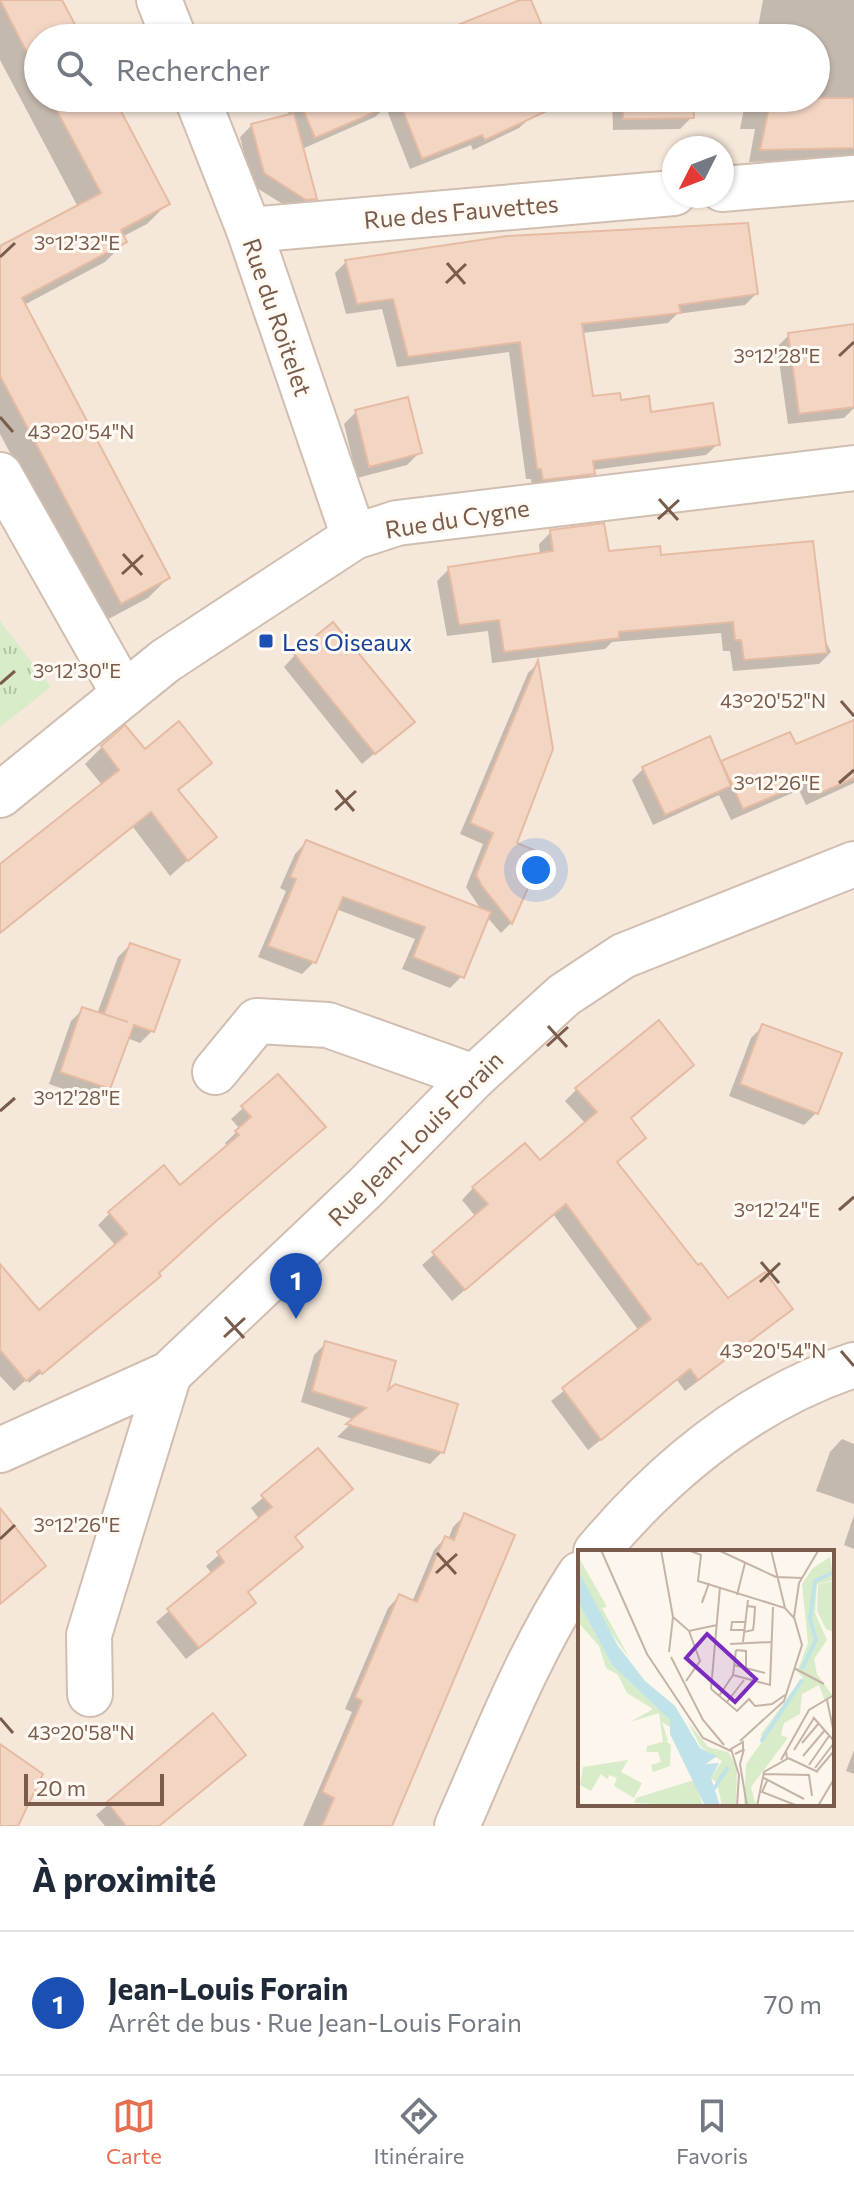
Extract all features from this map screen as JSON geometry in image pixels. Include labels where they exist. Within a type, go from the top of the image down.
[{"type":"street","points":[[159,0],[168,24]]},
{"type":"street","name":"Rue du Roitelet","points":[[203,112],[249,230],[354,537]]},
{"type":"street","points":[[734,188],[854,178]]},
{"type":"street","name":"Rue des Fauvettes","points":[[249,230],[662,194]]},
{"type":"street","name":"Rue du Cygne","points":[[0,795],[165,661],[354,537],[397,523],[854,468]]},
{"type":"street","points":[[0,475],[124,694]]},
{"type":"street","name":"Rue Jean-Louis Forain","points":[[0,1450],[169,1374],[365,1188],[474,1077],[564,995],[623,956],[854,864]]},
{"type":"street","points":[[215,1072],[257,1021],[328,1025],[474,1077]]},
{"type":"street","points":[[598,1550],[626,1516],[672,1472],[719,1437],[762,1407],[819,1376],[854,1365]]},
{"type":"street","points":[[90,1694],[89,1635],[169,1374]]},
{"type":"street","points":[[457,1826],[529,1661],[578,1577]]},
{"type":"shaded area","points":[[0,0],[854,0],[854,1826],[0,1826]]},
{"type":"green space","points":[[0,621],[51,687],[0,727]]},
{"type":"building","points":[[0,0],[62,0],[75,24],[24,24],[24,47]]},
{"type":"building","points":[[520,0],[531,0],[541,24],[460,24]]},
{"type":"building","points":[[830,98],[854,98],[854,148],[760,150],[768,112],[830,112]]},
{"type":"building","points":[[58,112],[121,112],[170,204],[121,230],[127,242],[22,298],[170,578],[121,604],[0,376],[0,246],[101,193]]},
{"type":"building","points":[[304,112],[375,112],[315,138]]},
{"type":"building","points":[[404,112],[544,112],[485,140],[482,135],[422,159]]},
{"type":"building","points":[[623,112],[694,112],[694,118],[623,119]]},
{"type":"building","points":[[294,113],[317,199],[306,200],[264,173],[251,124]]},
{"type":"building","points":[[748,223],[758,294],[679,305],[681,313],[582,324],[593,396],[620,393],[621,400],[649,396],[651,412],[713,403],[720,445],[593,461],[595,474],[543,480],[541,469],[537,469],[520,342],[408,357],[393,299],[357,304],[345,260],[507,236]]},
{"type":"building","points":[[854,324],[854,407],[799,414],[788,333]]},
{"type":"building","points":[[408,397],[422,453],[369,467],[355,410]]},
{"type":"building","points":[[604,523],[609,551],[660,546],[661,555],[813,541],[827,653],[744,660],[741,640],[735,640],[733,622],[619,632],[619,638],[504,652],[499,620],[459,625],[448,567],[553,551],[550,530]]},
{"type":"building","points":[[333,622],[415,722],[375,754],[294,654]]},
{"type":"building","points":[[538,660],[553,749],[517,843],[543,854],[512,924],[476,875],[493,833],[470,823]]},
{"type":"building","points":[[854,720],[854,778],[818,794],[811,780],[743,809],[721,761],[790,732],[796,744]]},
{"type":"building","points":[[179,721],[212,763],[178,790],[217,837],[188,861],[151,812],[0,933],[0,864],[119,770],[101,746],[125,725],[145,749]]},
{"type":"building","points":[[710,736],[731,786],[665,815],[642,767]]},
{"type":"building","points":[[306,840],[491,912],[464,978],[413,957],[425,927],[343,897],[316,963],[268,946],[296,879],[290,877]]},
{"type":"building","points":[[130,943],[180,960],[154,1032],[134,1025],[110,1089],[60,1072],[82,1007],[128,1022],[104,1014]]},
{"type":"building","points":[[659,1020],[694,1065],[631,1118],[646,1138],[617,1162],[728,1298],[765,1272],[793,1309],[698,1380],[690,1369],[601,1440],[562,1388],[651,1319],[566,1204],[465,1290],[432,1252],[488,1204],[472,1187],[525,1143],[540,1160],[597,1112],[575,1088]]},
{"type":"building","points":[[762,1024],[842,1053],[818,1114],[740,1084]]},
{"type":"building","points":[[278,1074],[326,1127],[214,1223],[159,1273],[161,1276],[42,1374],[39,1370],[26,1381],[0,1350],[0,1264],[39,1310],[127,1234],[108,1212],[164,1165],[180,1185],[239,1135],[235,1131],[251,1117],[241,1106]]},
{"type":"building","points":[[325,1341],[396,1361],[388,1390],[395,1384],[458,1404],[444,1453],[346,1424],[366,1408],[312,1391]]},
{"type":"building","points":[[318,1448],[353,1489],[295,1537],[303,1547],[248,1592],[256,1603],[199,1648],[167,1609],[224,1562],[217,1552],[272,1507],[261,1495]]},
{"type":"building","points":[[0,1508],[46,1566],[0,1604]]},
{"type":"building","points":[[464,1513],[515,1535],[392,1826],[322,1826],[334,1798],[322,1792],[362,1701],[355,1697],[399,1594],[417,1602],[445,1536],[454,1540]]},
{"type":"building","points":[[213,1713],[246,1755],[159,1826],[126,1826],[107,1802]]},
{"type":"building","points":[[0,1744],[43,1774],[18,1826],[0,1826]]},
{"type":"place","name":"Les Oiseaux","points":[[266,641]]},
{"type":"place","name":"Jean-Louis Forain","points":[[296,1319]]}]
